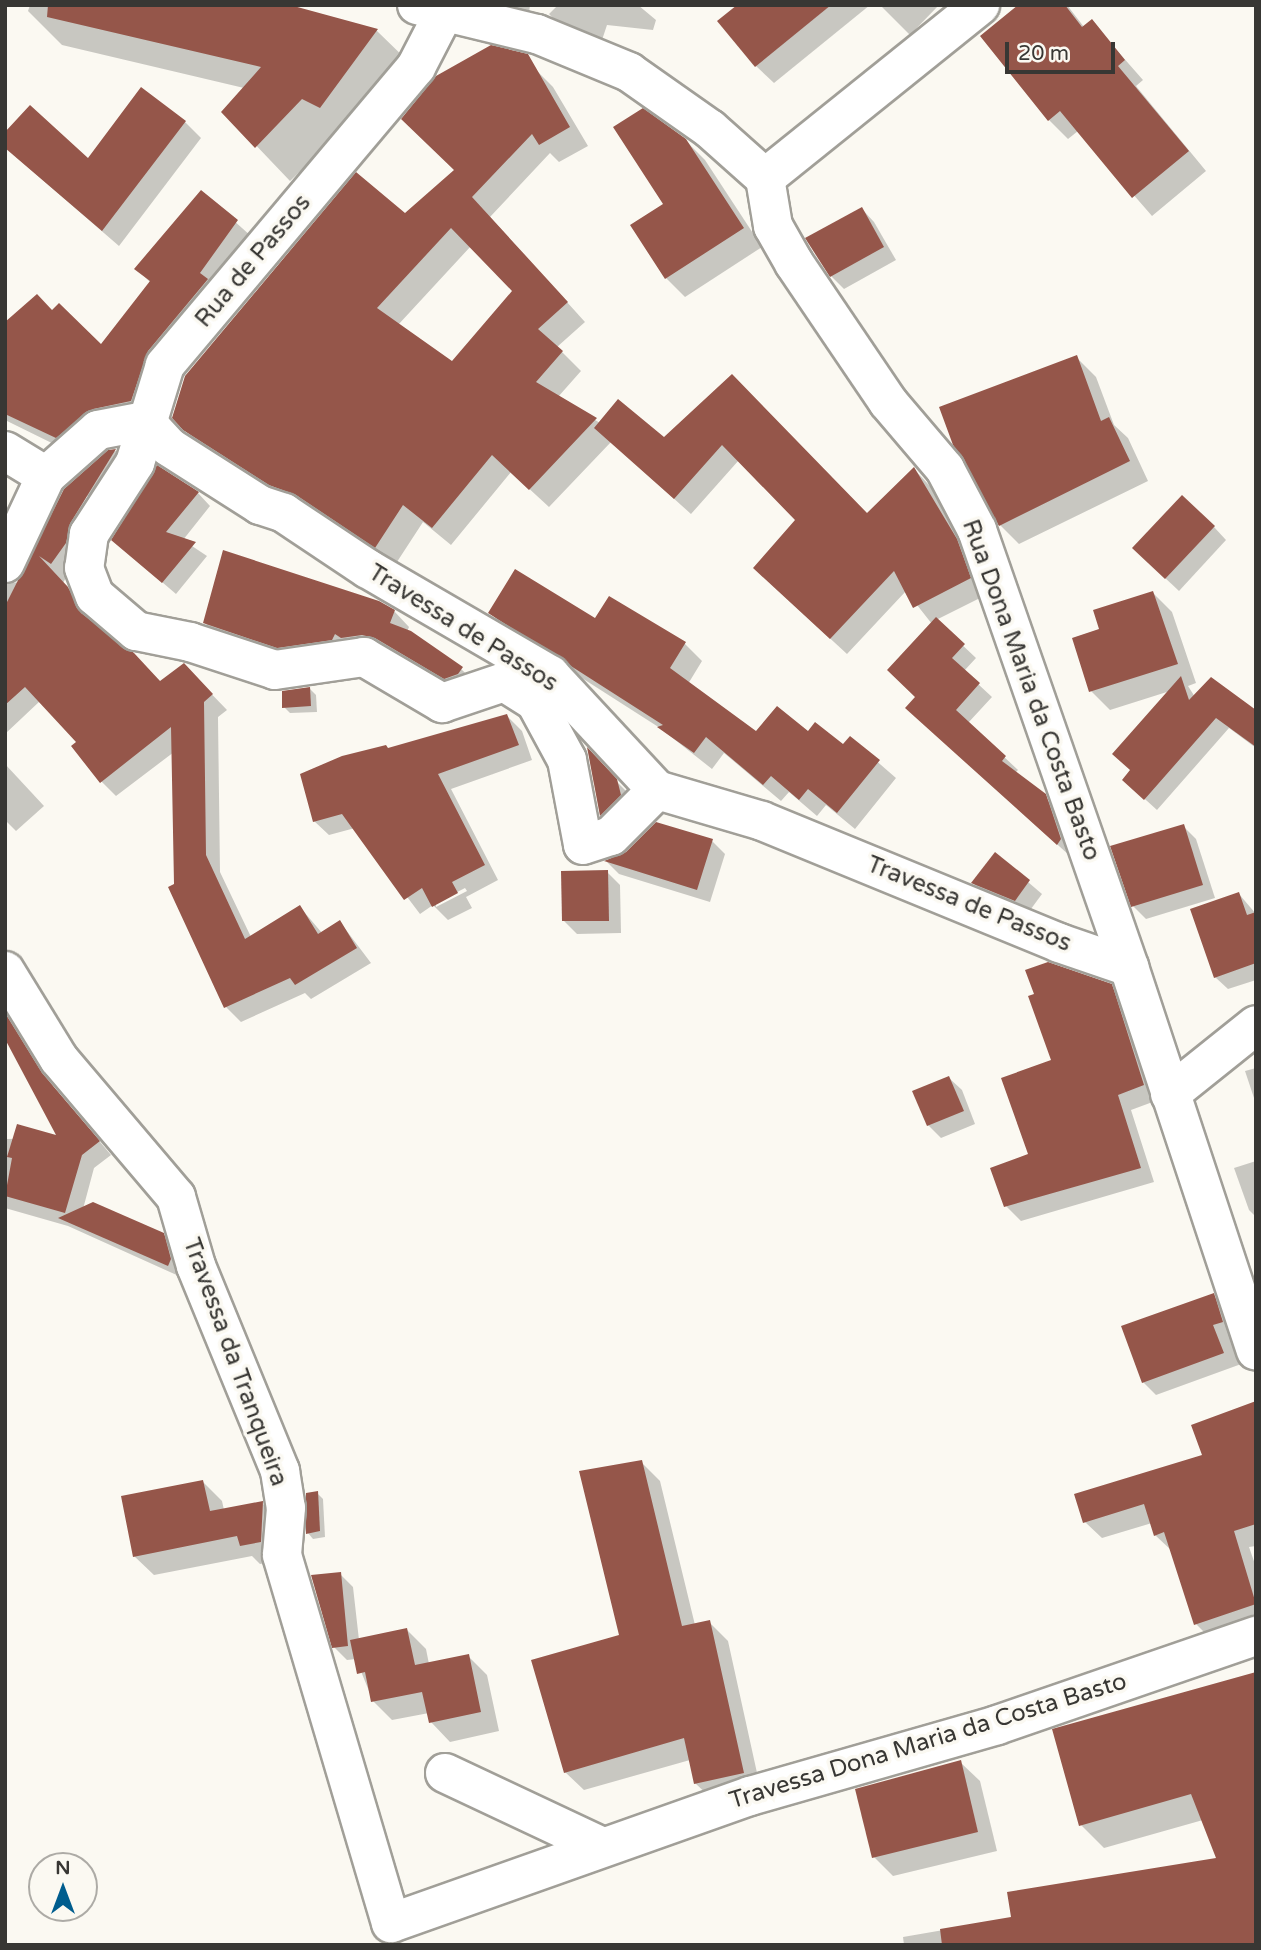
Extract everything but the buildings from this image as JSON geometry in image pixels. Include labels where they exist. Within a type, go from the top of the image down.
[{"type":"street","points":[[437,8],[537,34],[629,72],[710,130],[765,178],[980,5]]},
{"type":"street","name":"Rua de Passos","points":[[437,8],[416,67],[165,365],[145,421],[135,463],[89,534],[84,568],[95,596],[136,631],[190,642],[275,670],[364,657],[442,703],[503,682],[535,701],[567,760],[583,845],[611,836],[657,790]]},
{"type":"street","name":"Rua Dona Maria da Costa Basto","points":[[765,178],[773,226],[794,263],[888,402],[945,469],[977,530],[1129,967],[1256,1351]]},
{"type":"street","points":[[5,563],[46,476],[98,430],[145,421]]},
{"type":"street","name":"Travessa de Passos","points":[[145,421],[169,447],[260,505],[284,513],[368,569],[550,675],[657,790],[762,821],[1059,943],[1129,967]]},
{"type":"street","points":[[5,451],[46,476]]},
{"type":"street","name":"Travessa da Tranqueira","points":[[5,971],[60,1059],[176,1197],[196,1266],[280,1471],[286,1508],[282,1555],[391,1923]]},
{"type":"street","points":[[1170,1094],[1256,1025]]},
{"type":"street","name":"Travessa Dona Maria da Costa Basto","points":[[391,1923],[600,1846],[750,1796],[997,1725],[1256,1636]]},
{"type":"street","points":[[444,1773],[600,1846]]}]
